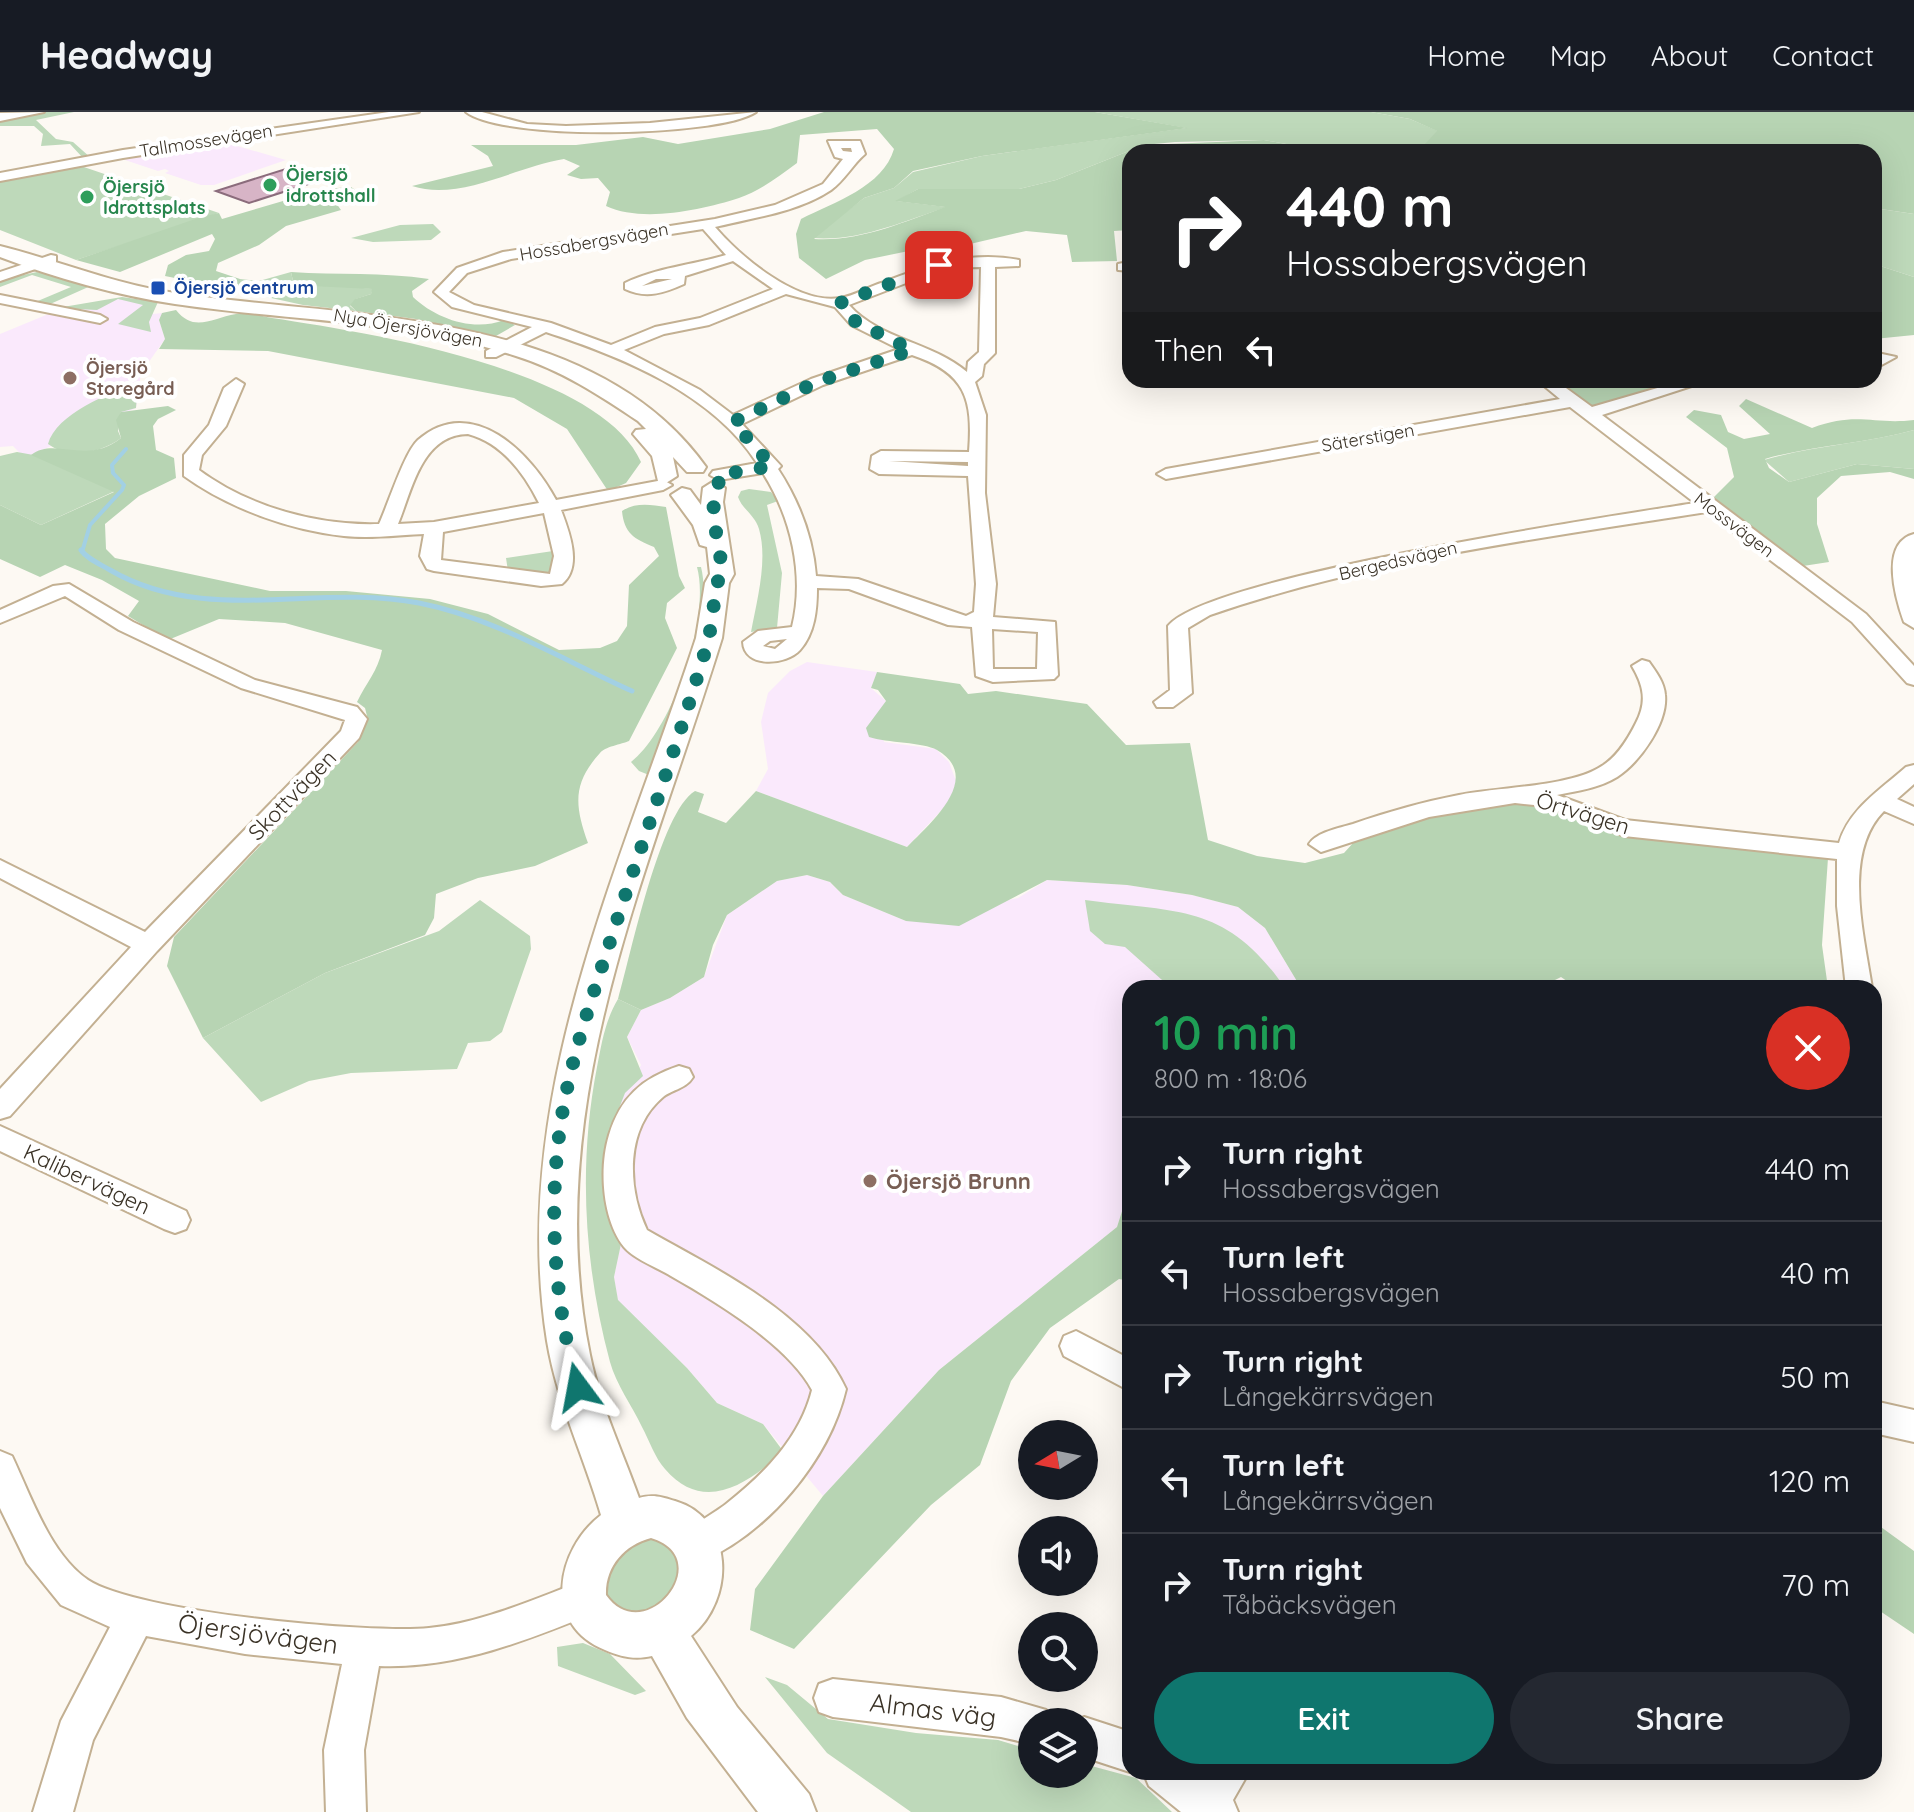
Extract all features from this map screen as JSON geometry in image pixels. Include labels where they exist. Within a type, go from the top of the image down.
[{"type":"street","points":[[0,116],[23,112]]},
{"type":"street","points":[[0,116],[37,112]]},
{"type":"street","name":"Tallmossevägen","points":[[0,177],[275,130],[413,112]]},
{"type":"street","points":[[472,112],[509,126],[576,127],[688,122],[750,112]]},
{"type":"street","points":[[275,130],[277,121],[283,116]]},
{"type":"street","name":"Hossabergsvägen","points":[[801,632],[808,582],[796,522],[772,466],[733,422],[682,386],[611,350],[546,326],[450,301],[441,292],[442,286],[474,267],[534,250],[748,217],[798,200],[840,175],[851,157]]},
{"type":"street","points":[[707,225],[748,271],[804,297],[840,303],[943,264],[1014,263]]},
{"type":"street","name":"Nya Öjersjövägen","points":[[0,240],[43,262]]},
{"type":"street","name":"Nya Öjersjövägen","points":[[0,251],[172,298],[274,309],[541,358],[610,394],[667,438],[695,467],[710,469],[717,482],[712,502],[722,574],[717,583]]},
{"type":"street","points":[[678,274],[733,257]]},
{"type":"street","points":[[0,277],[43,262]]},
{"type":"street","points":[[966,380],[974,376],[976,362],[987,353],[988,263]]},
{"type":"street","points":[[611,350],[660,330],[704,322],[786,289]]},
{"type":"street","points":[[0,299],[100,319]]},
{"type":"street","points":[[808,582],[851,583],[955,621],[979,620],[985,607],[986,577],[976,504],[977,417],[966,380],[951,367],[856,322],[840,303]]},
{"type":"street","points":[[499,350],[546,326]]},
{"type":"street","name":"Nya Öjersjövägen","points":[[499,350],[618,413],[651,441],[662,455],[671,485],[704,524],[717,583],[715,609],[694,691],[612,933],[569,1079],[558,1145],[557,1250],[571,1361],[625,1523]]},
{"type":"street","points":[[733,422],[817,382],[912,350]]},
{"type":"street","points":[[236,384],[224,400],[221,418],[193,452],[190,466],[195,477],[213,489],[307,525],[346,531],[434,528],[671,485],[717,482],[772,466]]},
{"type":"street","name":"Mossvägen","points":[[1554,388],[1859,618],[1914,679]]},
{"type":"street","points":[[1587,414],[1675,388]]},
{"type":"street","name":"Säterstigen","points":[[1166,474],[1570,402]]},
{"type":"street","points":[[385,532],[423,445],[439,436],[465,429],[478,430],[516,458],[553,507],[563,569],[555,580],[434,565],[430,556],[434,528]]},
{"type":"street","points":[[671,485],[695,467]]},
{"type":"street","name":"Bergedsvägen","points":[[1165,702],[1181,693],[1178,626],[1215,607],[1440,551],[1709,506]]},
{"type":"street","points":[[1914,540],[1907,548],[1903,576],[1914,622]]},
{"type":"street","name":"Skottvägen","points":[[0,617],[60,590],[78,593],[126,626],[248,684],[349,712],[356,719],[351,733],[148,945],[0,1108]]},
{"type":"street","points":[[1516,795],[1602,777],[1619,769],[1632,755],[1657,704],[1655,689],[1642,666]]},
{"type":"street","points":[[1858,980],[1852,942],[1849,854],[1854,831],[1914,772]]},
{"type":"street","name":"Örtvägen","points":[[1321,844],[1387,821],[1516,795],[1553,801],[1595,821],[1624,828],[1821,847],[1849,854]]},
{"type":"street","points":[[1883,801],[1914,816]]},
{"type":"street","points":[[0,868],[148,945]]},
{"type":"street","points":[[679,1077],[649,1089],[633,1108],[622,1132],[619,1158],[626,1222],[636,1239],[742,1301],[816,1365],[829,1389],[820,1421],[765,1493],[735,1522],[698,1545]]},
{"type":"street","name":"Kalibervägen","points":[[0,1138],[175,1220]]},
{"type":"street","points":[[1076,1346],[1122,1372]]},
{"type":"street","points":[[1882,1419],[1914,1426]]},
{"type":"street","name":"Öjersjövägen","points":[[0,1468],[27,1526],[75,1594],[136,1616],[365,1649],[432,1646],[498,1629],[586,1598]]},
{"type":"street","points":[[651,1516],[668,1519],[689,1532],[698,1545],[702,1564],[696,1595],[684,1613],[663,1628],[639,1635],[612,1631],[593,1614],[586,1598],[586,1569],[594,1550],[608,1534],[625,1523],[651,1516]]},
{"type":"street","points":[[53,1812],[75,1735],[136,1616]]},
{"type":"street","points":[[663,1628],[686,1675],[723,1728],[791,1812]]},
{"type":"street","points":[[346,1812],[342,1769],[347,1724],[365,1649]]},
{"type":"street","name":"Almas väg","points":[[833,1698],[1018,1721]]},
{"type":"street","points":[[1098,1742],[1122,1749]]},
{"type":"street","points":[[1178,1780],[1214,1800]]},
{"type":"shaded area","points":[[223,142],[286,160],[214,185],[201,185],[165,173],[169,171],[165,169],[158,171],[119,158]]},
{"type":"shaded area","name":"Öjersjö Storegård","points":[[126,298],[146,301],[153,314],[162,313],[159,320],[165,339],[141,373],[136,408],[31,455],[23,456],[13,446],[0,447],[0,334],[63,308]]},
{"type":"shaded area","points":[[807,662],[877,672],[871,688],[886,701],[878,713],[884,742],[936,749],[949,762],[956,781],[953,798],[907,847],[756,791],[768,769],[761,722],[768,693],[790,671]]},
{"type":"shaded area","name":"Öjersjö Brunn","points":[[807,875],[830,882],[843,895],[906,921],[1018,898],[1047,880],[1127,885],[1192,895],[1238,907],[1265,928],[1296,980],[1122,980],[1122,1211],[1117,1227],[939,1370],[823,1496],[763,1424],[717,1403],[687,1368],[618,1301],[614,1277],[621,1244],[617,1230],[613,1124],[625,1092],[641,1065],[627,1037],[641,1010],[670,998],[704,977],[727,915],[777,881]]},
{"type":"green space","points":[[44,112],[74,112],[36,120],[56,139],[73,142],[91,158],[2,173],[83,158],[70,144],[41,146],[43,134],[34,126],[0,126],[0,119]]},
{"type":"green space","points":[[824,112],[1095,112],[1188,128],[982,156],[913,171],[894,188],[864,198],[814,239],[864,234],[945,207],[895,201],[918,189],[1019,189],[1056,180],[1122,154],[1122,230],[1114,231],[1117,261],[1072,262],[1067,235],[1026,231],[970,244],[928,247],[865,260],[826,279],[799,258],[796,234],[801,219],[856,192],[879,174],[894,149],[877,129],[800,135],[797,163],[762,187],[724,202],[672,213],[637,214],[606,206],[610,192],[598,178],[581,179],[567,175],[580,166],[564,159],[449,190],[412,186],[493,166],[488,156],[471,145],[576,145],[643,137],[678,144],[770,129]]},
{"type":"green space","points":[[1095,112],[1371,112],[1410,119],[1438,131],[1426,144],[1286,144],[1264,140],[1122,144],[1122,154],[1056,180],[1019,189],[918,189],[897,201],[947,207],[864,234],[812,238],[864,198],[894,188],[913,172],[982,156],[1186,128]]},
{"type":"green space","points":[[1371,112],[1914,112],[1914,214],[1882,209],[1882,144],[1425,144],[1437,131],[1410,119]]},
{"type":"green space","points":[[1264,140],[1286,144],[1168,144]]},
{"type":"green space","name":"Öjersjö Idrottsplats","points":[[78,165],[219,213],[76,260],[0,230],[0,181]]},
{"type":"green space","points":[[351,187],[367,198],[336,203],[341,210],[286,226],[259,245],[218,263],[216,271],[240,279],[240,285],[234,290],[165,276],[168,265],[186,255],[209,251],[215,239],[212,234],[120,272],[76,260],[201,217],[219,213],[222,219],[324,189]]},
{"type":"green space","points":[[1882,209],[1914,214],[1914,277],[1882,267]]},
{"type":"green space","points":[[433,224],[441,232],[431,240],[373,242],[351,238],[400,225]]},
{"type":"green space","points":[[1882,267],[1914,277],[1914,335],[1882,338]]},
{"type":"green space","points":[[37,272],[95,284],[48,305],[33,303],[71,287],[32,275],[0,287],[0,280]]},
{"type":"green space","points":[[291,272],[293,281],[373,289],[371,294],[356,299],[350,306],[356,311],[303,305],[234,290],[240,279],[259,281]]},
{"type":"green space","points":[[291,272],[429,279],[412,291],[413,297],[433,312],[468,324],[504,320],[515,325],[496,336],[416,319],[356,311],[350,305],[355,299],[371,294],[372,289],[311,286],[293,281]]},
{"type":"green space","points":[[122,297],[158,302],[149,322],[151,332],[118,324],[143,305],[118,299],[97,310],[57,308]]},
{"type":"green space","points":[[176,310],[190,321],[204,322],[249,314],[363,333],[476,360],[531,379],[579,402],[617,430],[641,462],[626,483],[608,491],[567,429],[514,398],[268,351],[159,349],[165,339],[159,320],[162,313]]},
{"type":"green space","points":[[138,384],[136,408],[121,412],[118,431],[121,438],[95,450],[75,453],[48,444],[53,433],[73,414],[99,399]]},
{"type":"green space","points":[[1568,388],[1652,388],[1591,407]]},
{"type":"green space","points":[[1746,399],[1812,428],[1853,419],[1914,420],[1914,430],[1765,459],[1769,468],[1789,482],[1857,464],[1914,469],[1914,479],[1890,472],[1841,476],[1817,498],[1817,524],[1829,562],[1803,566],[1712,499],[1734,477],[1727,448],[1686,417],[1694,410],[1721,415],[1728,432],[1744,439],[1770,434],[1739,406]]},
{"type":"green space","points":[[168,406],[176,410],[158,419],[153,426],[156,450],[174,458],[176,478],[139,496],[105,524],[106,549],[115,558],[270,591],[346,591],[430,599],[488,614],[559,650],[600,648],[617,641],[627,626],[629,585],[659,556],[654,547],[631,534],[623,519],[622,511],[627,508],[649,505],[666,507],[679,576],[685,588],[667,603],[665,618],[677,648],[629,741],[602,751],[581,784],[580,817],[588,843],[535,866],[478,878],[436,894],[434,918],[425,935],[325,973],[203,1038],[167,966],[174,937],[358,742],[368,720],[365,708],[357,702],[375,671],[382,650],[285,623],[219,619],[168,640],[128,616],[139,601],[102,580],[65,565],[40,577],[0,559],[0,505],[41,525],[114,492],[31,455],[50,448],[83,451],[108,446],[121,438],[116,420],[121,412]]},
{"type":"green space","points":[[1914,430],[1914,469],[1857,464],[1789,482],[1764,460],[1802,451]]},
{"type":"green space","points":[[17,452],[39,456],[115,491],[41,525],[0,505],[0,456]]},
{"type":"green space","points":[[741,491],[771,492],[778,501],[767,505],[782,573],[777,628],[751,632],[761,580],[762,554],[757,524],[738,497]]},
{"type":"green space","points":[[553,551],[555,562],[552,573],[508,571],[506,558]]},
{"type":"green space","points":[[697,567],[701,567],[704,590],[696,643],[649,775],[639,771],[631,762],[661,725],[685,672],[698,614],[700,589]]},
{"type":"green space","points":[[877,672],[960,684],[968,694],[996,691],[1087,704],[1126,745],[1190,743],[1208,840],[1257,856],[1305,863],[1344,853],[1363,832],[1468,806],[1519,801],[1828,858],[1822,945],[1827,980],[1565,980],[1561,977],[1555,980],[1296,980],[1265,928],[1238,907],[1192,895],[1127,885],[1047,880],[959,926],[906,921],[843,895],[830,882],[807,875],[777,881],[727,915],[713,945],[704,977],[670,998],[641,1010],[618,999],[659,854],[682,804],[695,791],[704,794],[698,812],[726,823],[756,791],[907,847],[938,814],[954,787],[956,774],[950,761],[931,747],[869,737],[866,728],[886,701],[878,690],[871,688]]},
{"type":"green space","points":[[480,900],[530,936],[531,949],[502,1032],[490,1041],[468,1043],[457,1069],[351,1073],[309,1081],[261,1102],[203,1038],[325,973],[439,931]]},
{"type":"green space","points":[[1085,900],[1198,917],[1221,926],[1242,940],[1279,980],[1162,980],[1125,947],[1105,944],[1090,931]]},
{"type":"green space","points":[[618,999],[641,1010],[627,1037],[643,1076],[625,1093],[613,1124],[617,1230],[621,1244],[614,1277],[618,1300],[687,1368],[717,1403],[763,1424],[783,1451],[756,1474],[726,1489],[711,1492],[695,1490],[680,1483],[661,1465],[616,1378],[601,1325],[589,1252],[587,1141],[602,1040]]},
{"type":"green space","points":[[1122,1211],[1122,1280],[1050,1328],[1011,1381],[980,1465],[931,1505],[794,1649],[750,1630],[755,1589],[823,1496],[939,1370],[1117,1227]]},
{"type":"green space","points":[[1882,1528],[1914,1551],[1914,1634],[1882,1612]]},
{"type":"green space","points":[[646,1536],[666,1541],[679,1557],[676,1590],[649,1612],[627,1614],[610,1602],[605,1593],[608,1560]]},
{"type":"green space","points":[[583,1643],[610,1654],[646,1691],[635,1695],[558,1666],[557,1647]]},
{"type":"green space","points":[[765,1677],[787,1685],[828,1719],[916,1733],[998,1740],[1018,1746],[1018,1788],[1098,1788],[1098,1768],[1122,1774],[1122,1780],[1138,1780],[1172,1812],[911,1812],[827,1753]]},
{"type":"building","name":"Öjersjö idrottshall","points":[[289,168],[324,179],[249,203],[216,191]]},
{"type":"waterway","points":[[82,551],[90,525],[122,490],[124,485],[113,473],[112,465],[126,449]]},
{"type":"waterway","points":[[82,551],[110,570],[147,587],[184,596],[223,600],[380,598],[447,610],[502,629],[632,691]]},
{"type":"place","name":"Öjersjö idrottshall","points":[[270,185]]},
{"type":"place","name":"Öjersjö Idrottsplats","points":[[87,197]]},
{"type":"place","name":"Öjersjö centrum","points":[[158,288]]},
{"type":"place","name":"Öjersjö Storegård","points":[[70,378]]},
{"type":"place","name":"Öjersjö Brunn","points":[[870,1181]]},
{"type":"route","points":[[578,1387],[560,1294],[555,1200],[558,1145],[569,1079],[594,990],[709,638],[717,583],[722,574],[712,502],[714,488],[720,480],[719,475],[772,466],[733,422],[817,382],[912,350],[856,322],[840,303],[939,265]]}]
